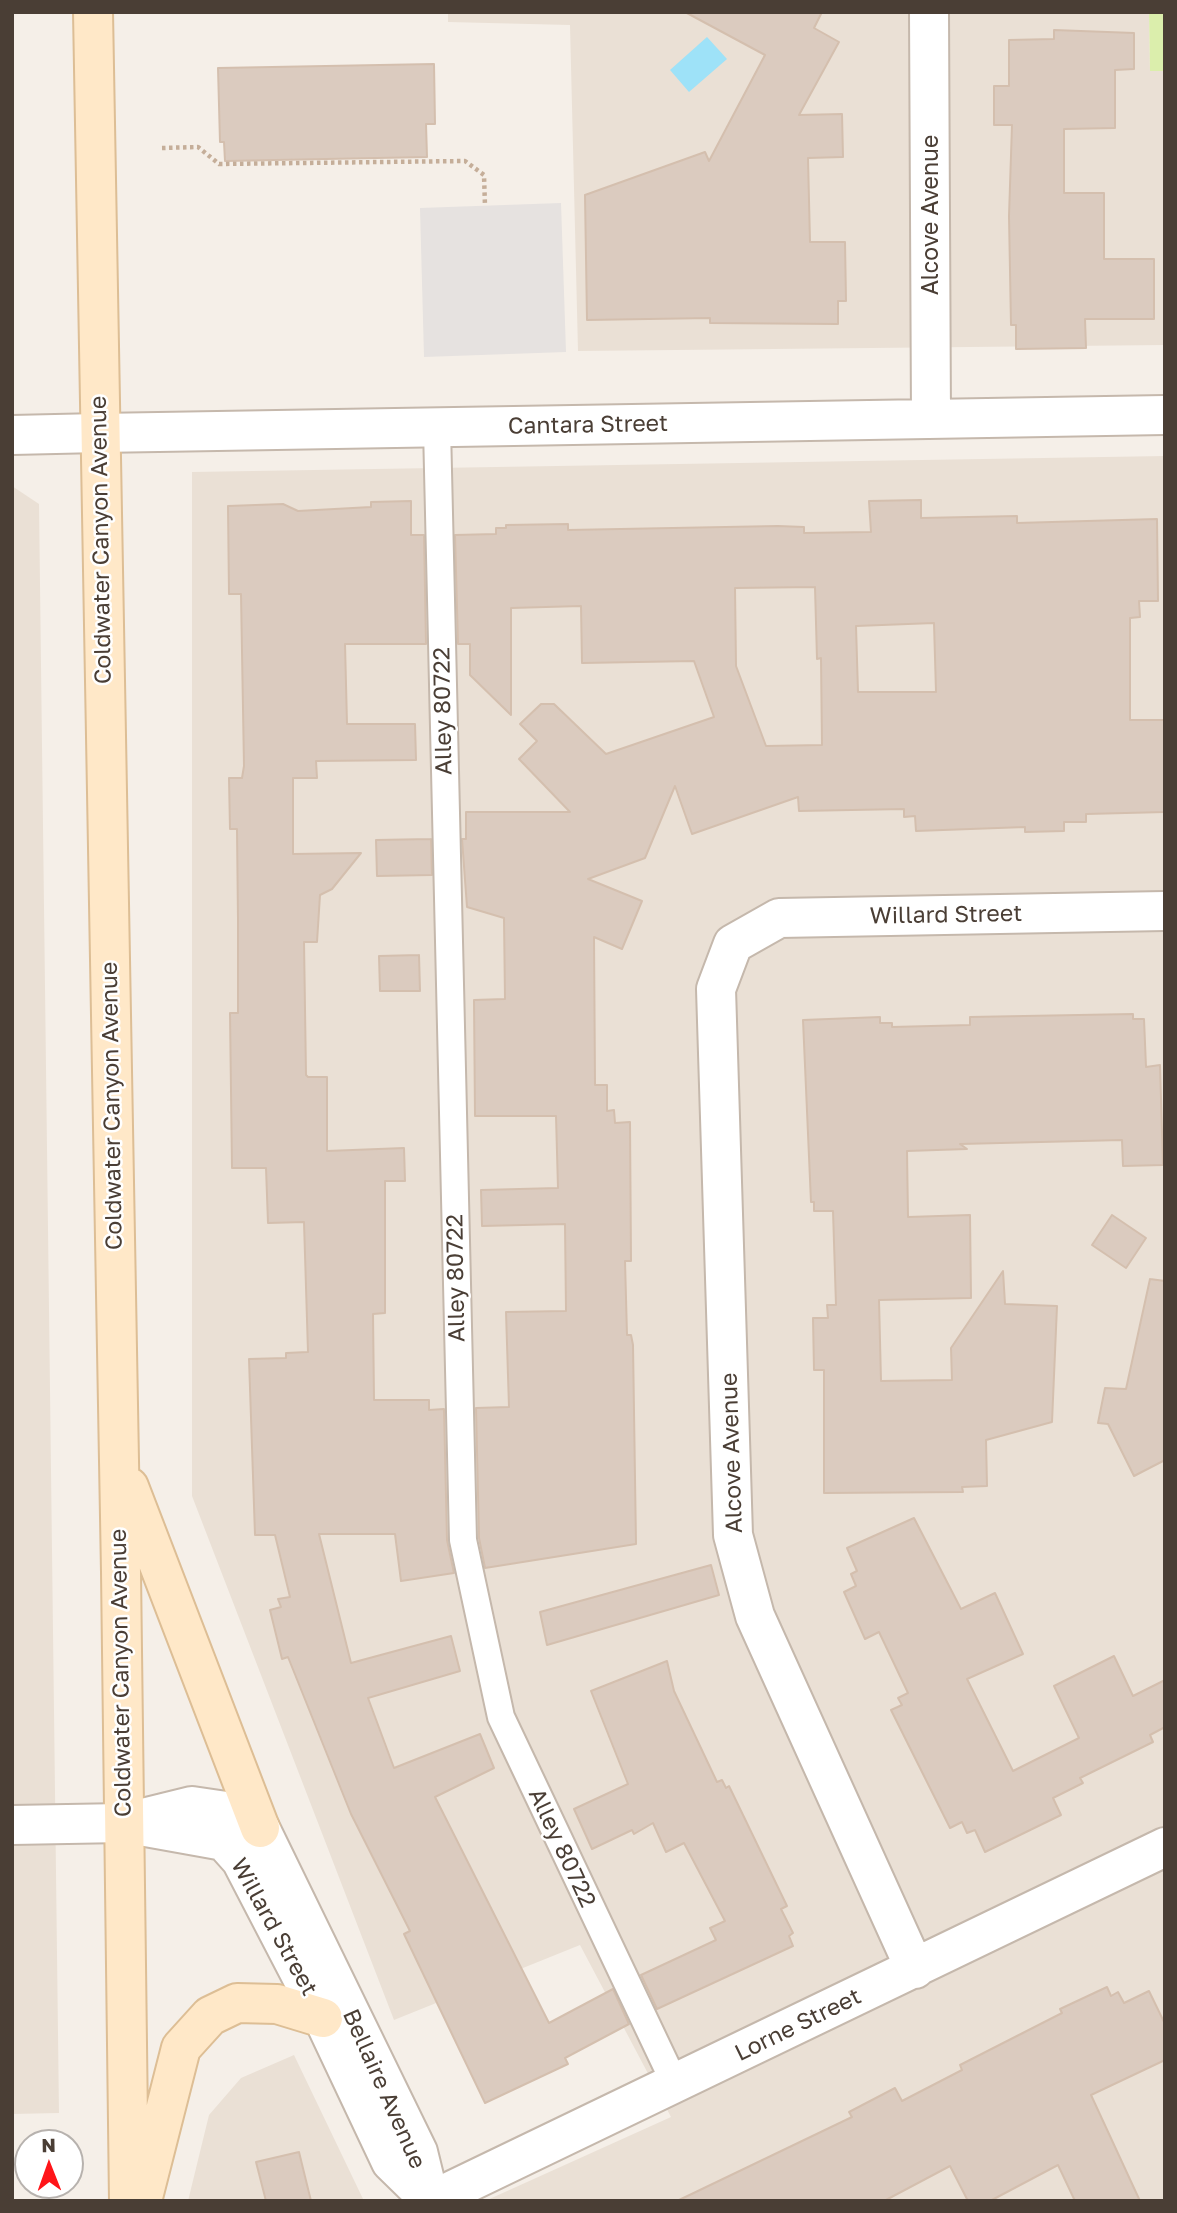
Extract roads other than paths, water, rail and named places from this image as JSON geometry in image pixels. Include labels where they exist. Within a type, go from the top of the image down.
[{"type":"main road","name":"Coldwater Canyon Avenue","points":[[93,12],[129,2201]]},
{"type":"main road","points":[[118,1460],[260,1828]]},
{"type":"main road","points":[[142,2201],[181,2048],[210,2016],[237,2003],[277,2004],[323,2018]]},
{"type":"street","name":"Alcove Avenue","points":[[929,12],[931,419]]},
{"type":"street","name":"Cantara Street","points":[[12,435],[1165,415]]},
{"type":"street","name":"Willard Street","points":[[733,944],[779,918],[1165,911]]},
{"type":"street","name":"Alcove Avenue","points":[[733,944],[716,989],[733,1535],[755,1616],[915,1969]]},
{"type":"street","points":[[123,1823],[192,1806],[226,1811],[260,1828]]},
{"type":"street","name":"Willard Street","points":[[12,1825],[123,1823],[224,1841],[241,1860],[323,2018],[391,2162],[430,2201]]},
{"type":"street","name":"Bellaire Avenue","points":[[260,1828],[418,2152],[430,2201]]},
{"type":"street","name":"Lorne Street","points":[[430,2201],[1165,1847]]},
{"type":"lane","name":"Alley 80722","points":[[437,428],[463,1540],[500,1717],[674,2084]]},
{"type":"water","points":[[707,37],[727,59],[689,92],[670,70]]}]
